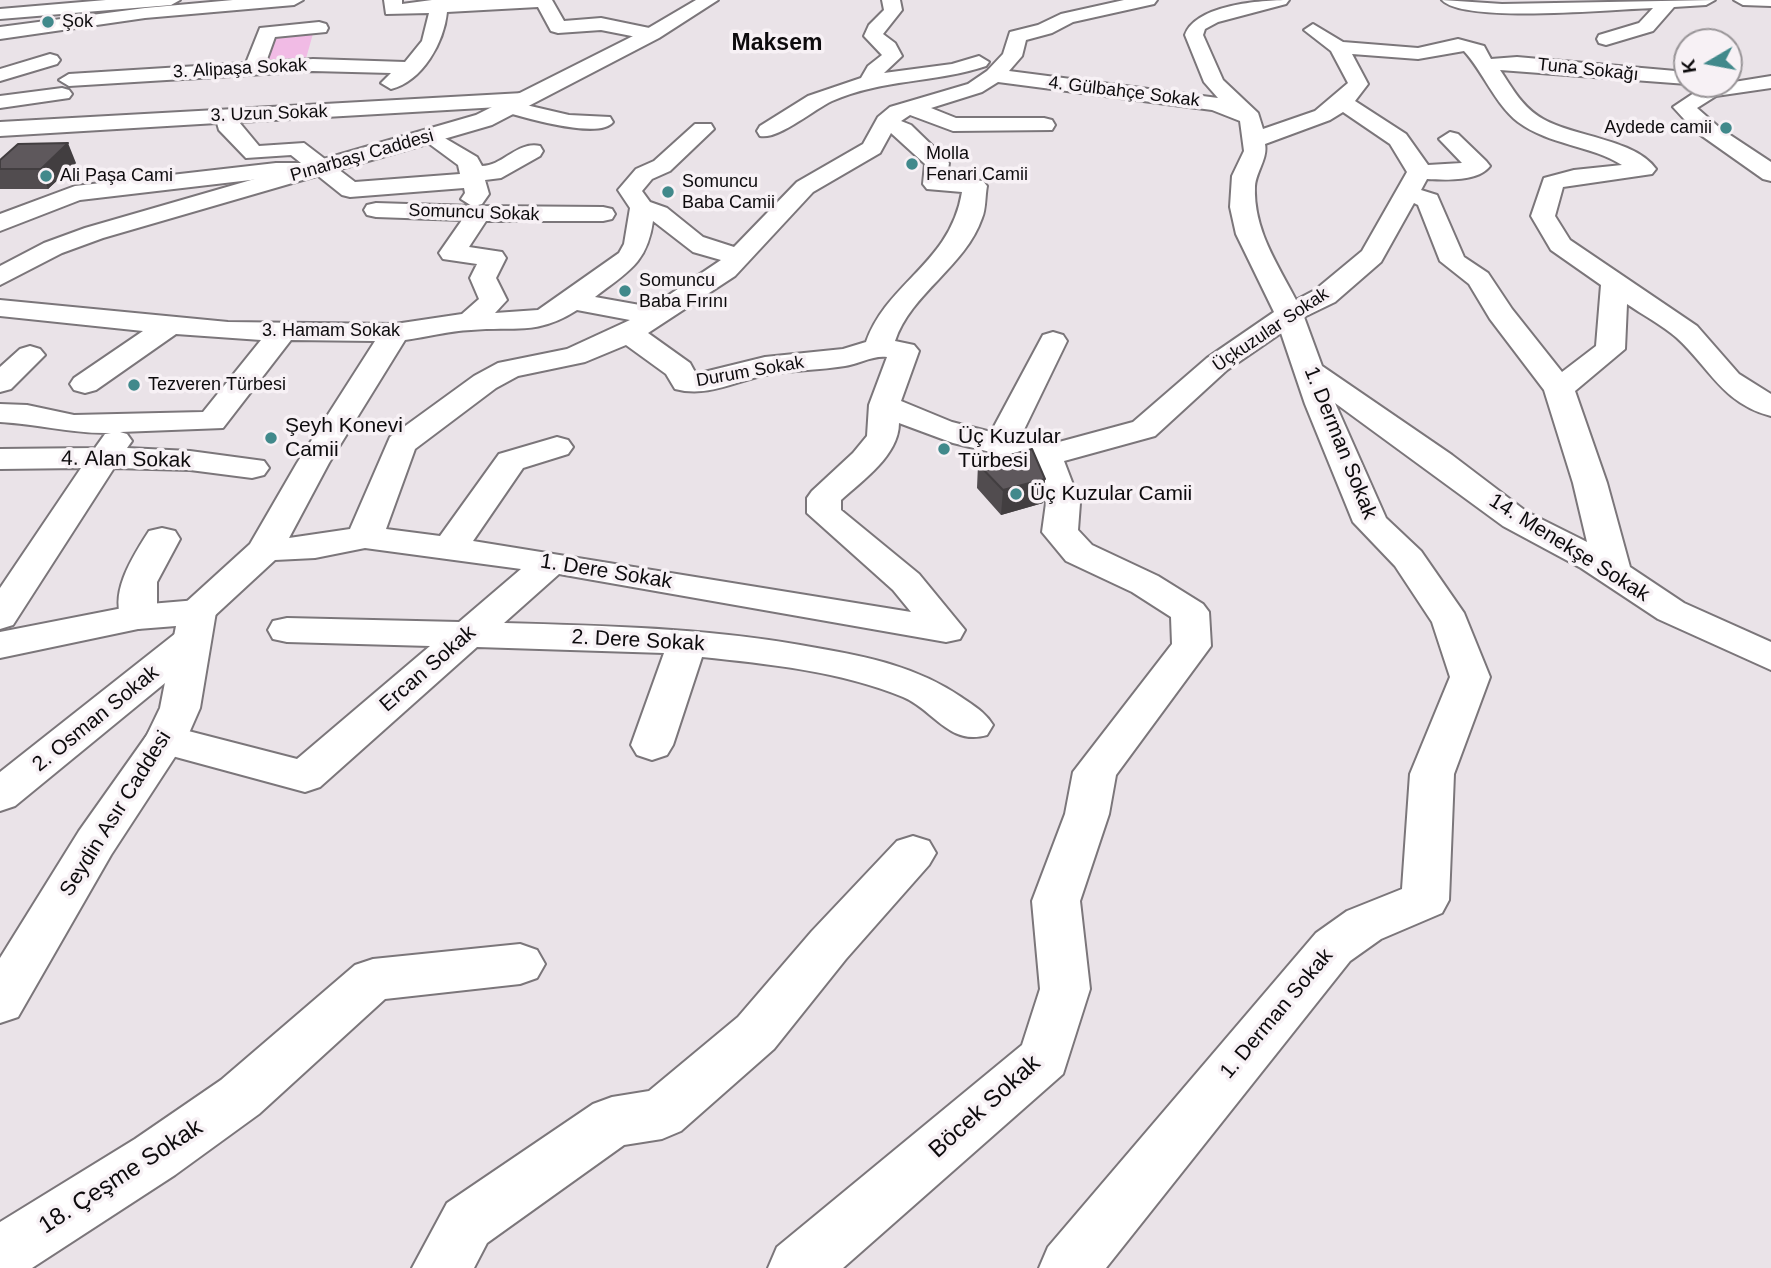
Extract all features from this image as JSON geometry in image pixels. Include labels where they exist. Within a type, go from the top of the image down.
[{"type":"street","points":[[153,8],[171,0]]},
{"type":"street","points":[[0,50],[5,32],[58,18],[153,8],[294,0]]},
{"type":"street","points":[[310,0],[319,28],[313,65]]},
{"type":"street","points":[[393,0],[392,10],[439,4],[543,1],[558,27],[601,24],[652,34]]},
{"type":"street","name":"Pınarbaşı Caddesi","points":[[0,276],[53,248],[94,233],[484,120],[652,34],[709,0]]},
{"type":"street","points":[[869,82],[875,70],[892,56],[888,47],[873,36],[878,24],[887,19],[893,10],[891,0]]},
{"type":"street","points":[[768,131],[797,108],[869,82],[952,72],[1015,46],[1067,18],[1148,0]]},
{"type":"street","points":[[1279,0],[1212,18],[1197,26],[1194,35],[1214,82],[1252,130],[1300,125],[1323,116],[1344,104],[1358,84],[1339,48],[1313,30]]},
{"type":"street","points":[[1451,0],[1502,9],[1706,0]]},
{"type":"street","points":[[1743,0],[1771,1]]},
{"type":"street","points":[[1606,39],[1646,27],[1669,1]]},
{"type":"street","points":[[371,109],[381,91],[411,68],[435,32],[439,4]]},
{"type":"street","points":[[365,537],[401,444],[485,382],[509,369],[575,356],[643,325],[726,270],[805,187],[872,148],[886,122],[898,112],[975,88],[994,75],[1015,46],[1017,26],[1035,13]]},
{"type":"street","points":[[0,14],[58,18]]},
{"type":"street","points":[[50,60],[64,39],[58,18]]},
{"type":"street","points":[[254,67],[267,32],[319,28]]},
{"type":"street","points":[[1339,48],[1415,54],[1428,53],[1454,43],[1466,44],[1477,50],[1476,57],[1488,65],[1521,114],[1540,127],[1653,165],[1610,176],[1572,176],[1552,183],[1543,216],[1560,245],[1687,332],[1728,380],[1771,407]]},
{"type":"street","points":[[0,75],[50,60],[70,63],[65,87],[5,133]]},
{"type":"street","name":"Tuna Sokağı","points":[[1488,65],[1517,63],[1673,77]]},
{"type":"street","name":"3. Alipaşa Sokak","points":[[0,102],[65,87],[254,67],[313,65],[411,68]]},
{"type":"street","name":"4. Gülbahçe Sokak","points":[[994,75],[1217,104],[1252,130]]},
{"type":"street","points":[[1743,81],[1771,82]]},
{"type":"street","points":[[1771,82],[1710,91],[1684,107],[1696,123],[1751,155],[1771,174]]},
{"type":"street","points":[[516,103],[569,121],[602,122]]},
{"type":"street","name":"3. Uzun Sokak","points":[[5,133],[232,115],[516,103]]},
{"type":"street","points":[[1344,104],[1386,126],[1415,160],[1414,183],[1428,200],[1453,261],[1479,279],[1500,313],[1559,389],[1590,483],[1614,573]]},
{"type":"street","points":[[910,108],[953,124],[1044,125]]},
{"type":"street","points":[[232,115],[227,125],[254,153],[296,148],[316,169],[350,190],[493,173],[532,151]]},
{"type":"street","points":[[886,122],[903,130],[937,163],[935,184],[975,186],[970,218],[948,255],[887,322],[878,347],[904,351],[884,405],[940,430],[991,442],[1023,446],[1046,456]]},
{"type":"street","name":"3. Hamam Sokak","points":[[0,308],[228,331],[395,333],[471,321],[511,322],[545,318],[629,258],[636,244],[642,208],[631,190],[644,174],[662,166],[703,129]]},
{"type":"street","name":"1. Derman Sokak","points":[[1069,1268],[1334,947],[1364,925],[1425,900],[1432,774],[1470,677],[1451,622],[1408,559],[1370,523],[1320,404],[1289,314],[1249,234],[1242,207],[1244,176],[1255,152],[1252,130]]},
{"type":"street","points":[[431,137],[469,162],[477,194],[453,253],[493,258],[483,278],[493,300],[471,321]]},
{"type":"street","points":[[1414,183],[1478,166],[1450,139]]},
{"type":"street","points":[[0,223],[75,193],[276,170],[316,169]]},
{"type":"street","name":"Üçkuzular Sokak","points":[[1046,456],[1144,429],[1217,364],[1289,314],[1325,296],[1372,256],[1414,183]]},
{"type":"street","name":"Somuncu Sokak","points":[[377,188],[369,209],[520,215],[603,214]]},
{"type":"street","points":[[642,208],[654,209],[683,235],[705,248],[741,256]]},
{"type":"street","points":[[1559,389],[1611,349],[1615,283]]},
{"type":"street","points":[[572,301],[643,325]]},
{"type":"street","name":"Durum Sokak","points":[[643,325],[679,369],[686,383],[706,383],[765,366],[846,357],[878,347]]},
{"type":"street","points":[[85,384],[169,327]]},
{"type":"street","points":[[0,413],[27,414],[74,424],[212,421],[284,330]]},
{"type":"street","name":"2. Osman Sokak","points":[[0,795],[194,627],[265,550],[313,463],[395,333]]},
{"type":"street","points":[[991,442],[1053,341]]},
{"type":"street","points":[[0,383],[30,355]]},
{"type":"street","name":"14. Menekşe Sokak","points":[[1310,371],[1440,462],[1515,519],[1614,573],[1671,611],[1771,657]]},
{"type":"street","name":"1. Dere Sokak","points":[[265,550],[315,547],[365,537],[551,562],[946,630],[905,582],[824,513],[824,498],[865,460],[883,437],[884,405]]},
{"type":"street","points":[[0,617],[127,422]]},
{"type":"street","points":[[450,548],[511,461],[557,447]]},
{"type":"street","name":"Böcek Sokak","points":[[798,1268],[1044,1058],[1065,989],[1056,901],[1087,814],[1095,772],[1192,646],[1190,612],[1145,584],[1079,553],[1060,532],[1063,503],[1046,456]]},
{"type":"street","name":"4. Alan Sokak","points":[[0,459],[106,458],[225,463],[252,468]]},
{"type":"street","points":[[138,617],[139,582],[162,539]]},
{"type":"street","name":"Ercan Sokak","points":[[165,740],[304,776],[551,562]]},
{"type":"street","points":[[652,744],[677,584]]},
{"type":"street","points":[[0,645],[138,617],[194,627]]},
{"type":"street","name":"Seydin Asır Caddesi","points":[[0,1002],[95,843],[165,740],[180,708],[194,627]]},
{"type":"street","name":"2. Dere Sokak","points":[[287,630],[668,641],[772,652],[872,671],[921,689],[972,725]]},
{"type":"street","points":[[442,1268],[467,1223],[612,1122],[662,1114],[756,1033],[829,945],[913,853]]},
{"type":"street","name":"18. Çeşme Sokak","points":[[0,1255],[155,1157],[240,1097],[373,980],[520,964]]},
{"type":"shaded area","points":[[314,30],[305,62],[263,62],[272,33]]},
{"type":"building","points":[[68,143],[41,169],[0,169],[0,160],[18,144]]},
{"type":"building","points":[[1032,449],[1045,479],[1003,490],[978,464]]},
{"type":"place","name":"Şok","points":[[48,22]]},
{"type":"place","name":"Aydede camii","points":[[1726,128]]},
{"type":"place","name":"Molla Fenari Camii","points":[[912,164]]},
{"type":"place","name":"Ali Paşa Cami","points":[[46,176]]},
{"type":"place","name":"Somuncu Baba Camii","points":[[668,192]]},
{"type":"place","name":"Somuncu Baba Fırını","points":[[625,291]]},
{"type":"place","name":"Tezveren Türbesi","points":[[134,385]]},
{"type":"place","name":"Şeyh Konevi Camii","points":[[271,438]]},
{"type":"place","name":"Üç Kuzular Türbesi","points":[[944,449]]},
{"type":"place","name":"Üç Kuzular Camii","points":[[1016,494]]},
{"type":"district","name":"Maksem","points":[[777,44]]}]
